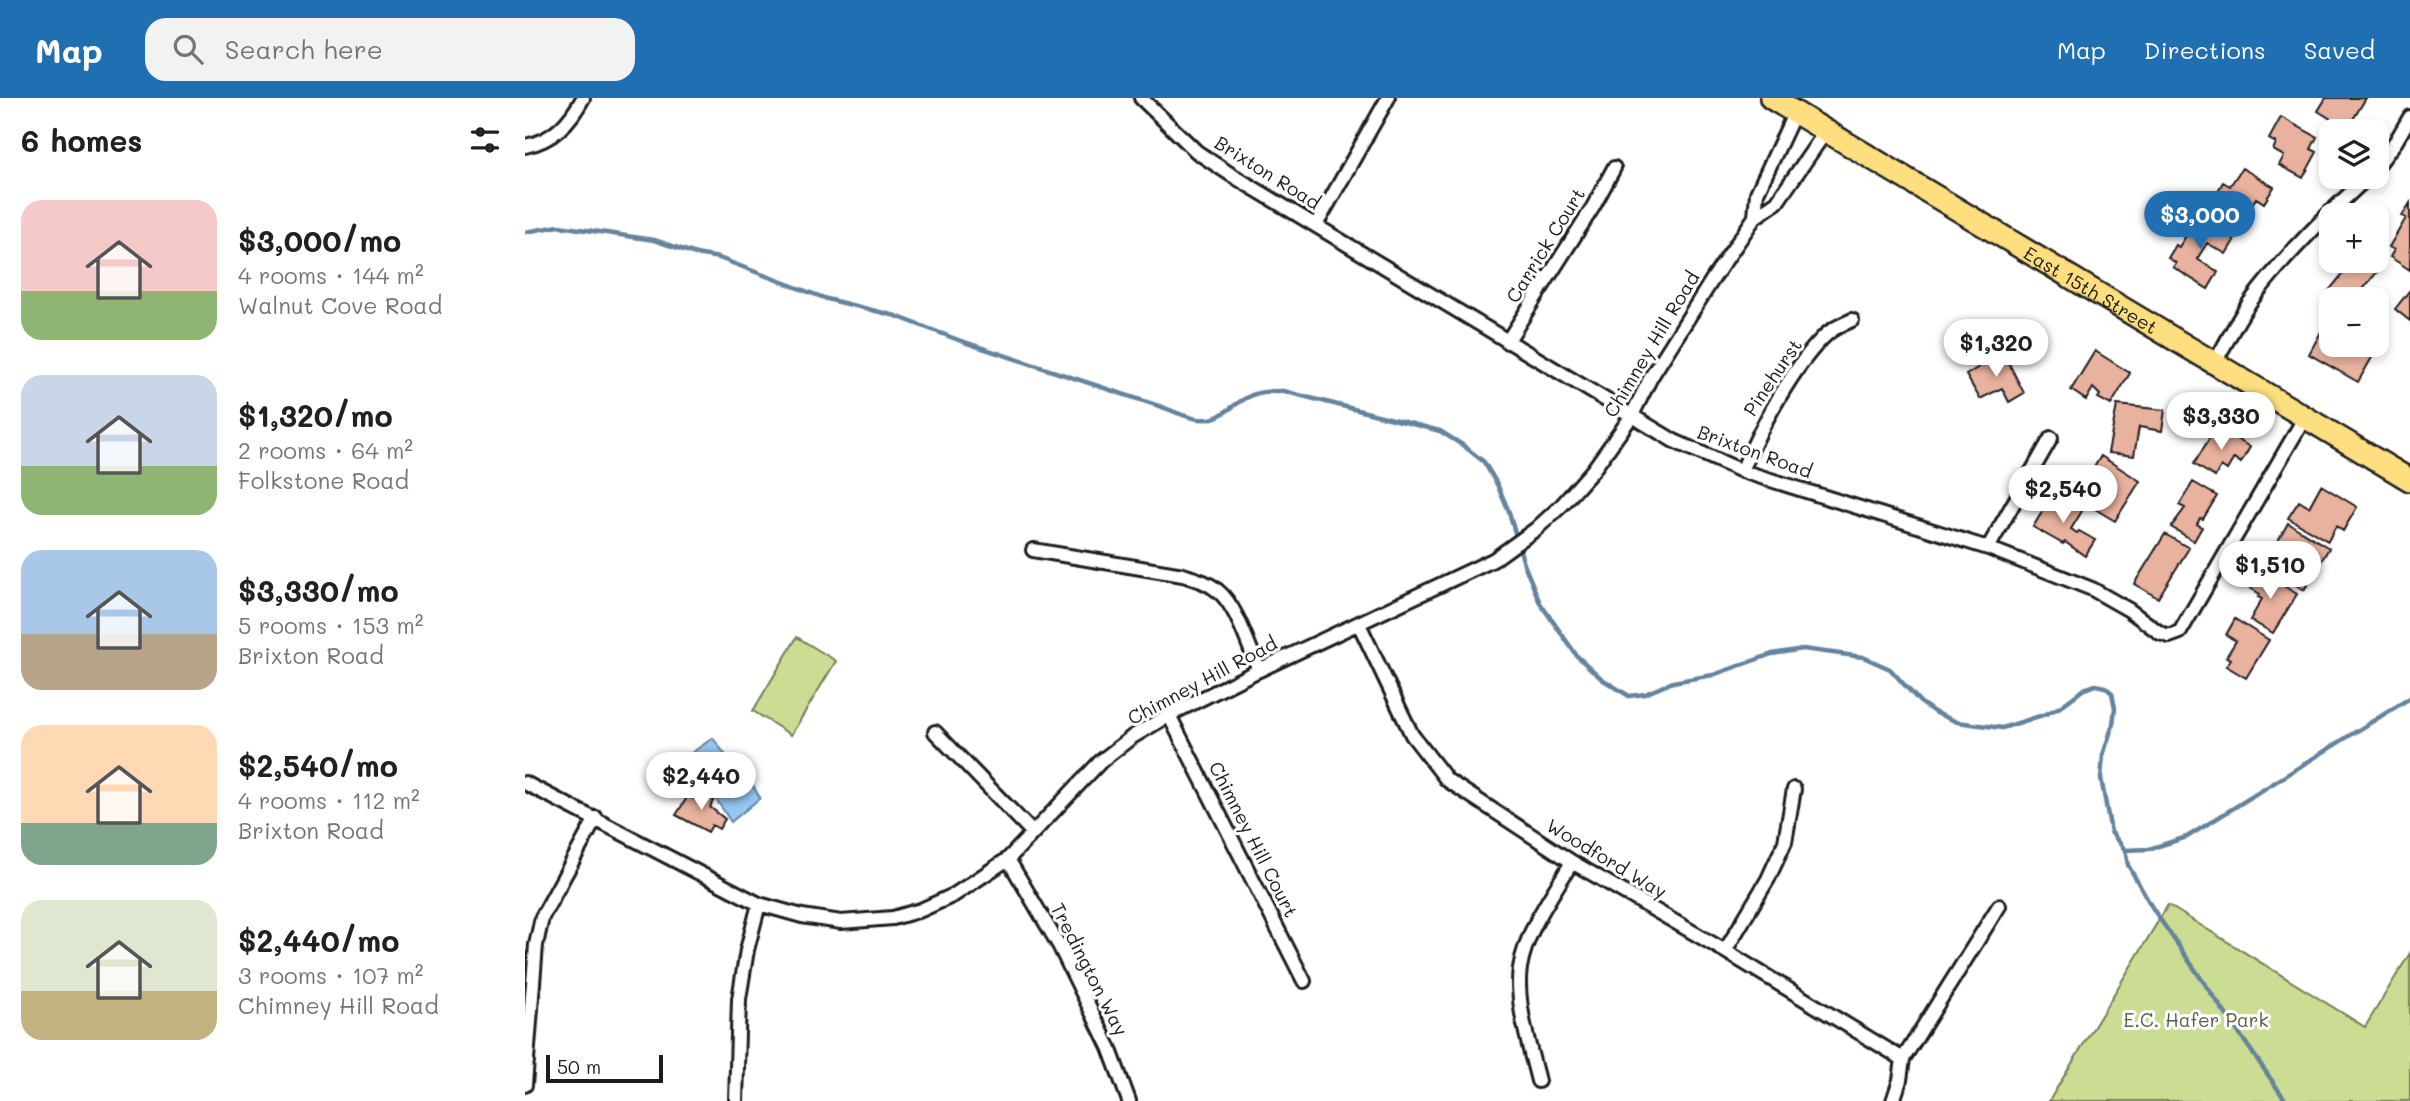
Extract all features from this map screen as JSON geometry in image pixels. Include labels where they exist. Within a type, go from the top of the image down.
[{"type":"main road","name":"East 15th Street","points":[[1770,98],[2410,480]]},
{"type":"street","points":[[525,146],[540,143],[558,131],[574,115],[583,98]]},
{"type":"street","name":"Brixton Road","points":[[1141,98],[1197,152],[1230,174],[1674,441],[1742,471],[1988,548],[2092,589],[2129,610],[2160,633],[2169,636],[2180,632],[2305,417]]},
{"type":"street","points":[[1316,225],[1388,98]]},
{"type":"street","points":[[1755,217],[1757,193],[1795,113]]},
{"type":"street","points":[[2389,150],[2410,117]]},
{"type":"street","points":[[1755,217],[1777,202],[1826,131]]},
{"type":"street","name":"Carrick Court","points":[[1507,342],[1614,168]]},
{"type":"street","points":[[2215,362],[2249,304],[2283,261],[2356,189]]},
{"type":"street","name":"Chimney Hill Road","points":[[525,783],[759,904],[802,916],[841,922],[893,918],[921,910],[954,895],[1008,859],[1101,761],[1132,737],[1169,715],[1259,670],[1493,560],[1536,529],[1593,470],[1631,416],[1651,377],[1755,217]]},
{"type":"street","name":"Pinehurst","points":[[1742,471],[1755,438],[1809,353],[1831,331],[1852,320]]},
{"type":"street","points":[[1988,548],[2051,438]]},
{"type":"street","points":[[1033,551],[1182,575],[1204,582],[1220,592],[1235,616],[1259,670]]},
{"type":"street","name":"Woodford Way","points":[[1359,624],[1412,735],[1447,779],[1572,862],[1902,1059]]},
{"type":"street","name":"Chimney Hill Court","points":[[1169,715],[1304,981]]},
{"type":"street","points":[[935,732],[1033,834]]},
{"type":"street","points":[[1725,951],[1768,879],[1785,842],[1794,789]]},
{"type":"street","points":[[525,1086],[536,945],[542,917],[596,818]]},
{"type":"street","name":"Tredington Way","points":[[1008,859],[1066,960],[1109,1047],[1129,1101]]},
{"type":"street","points":[[1538,1081],[1521,1004],[1520,969],[1532,930],[1572,862]]},
{"type":"street","points":[[736,1101],[739,999],[747,950],[759,904]]},
{"type":"street","points":[[1893,1101],[1900,1080],[1902,1059],[1999,906]]},
{"type":"green space","points":[[797,637],[836,661],[791,735],[753,711]]},
{"type":"green space","name":"E.C. Hafer Park","points":[[2168,905],[2365,1027],[2410,953],[2410,1101],[2049,1101]]},
{"type":"water","points":[[713,738],[727,757],[694,781],[690,776],[687,778],[677,763]]},
{"type":"water","points":[[751,782],[760,798],[731,822],[716,799]]},
{"type":"building","points":[[2326,98],[2366,98],[2353,119],[2331,119],[2318,111]]},
{"type":"building","points":[[2281,117],[2317,137],[2311,149],[2317,152],[2303,178],[2279,165],[2284,156],[2273,150],[2276,143],[2269,139]]},
{"type":"building","points":[[2242,168],[2274,187],[2264,203],[2256,198],[2235,232],[2205,213],[2223,182],[2230,186]]},
{"type":"building","points":[[2410,203],[2410,270],[2390,257],[2394,250],[2389,247],[2406,218],[2402,216]]},
{"type":"building","points":[[2198,216],[2235,239],[2226,254],[2207,243],[2197,259],[2218,272],[2208,289],[2173,267],[2176,263],[2168,258],[2176,245],[2179,247]]},
{"type":"building","points":[[2343,273],[2376,273],[2365,287],[2332,287]]},
{"type":"building","points":[[2410,290],[2410,321],[2395,309]]},
{"type":"building","points":[[2319,336],[2319,357],[2372,357],[2358,382],[2309,354]]},
{"type":"building","points":[[2095,351],[2130,373],[2111,405],[2098,398],[2100,395],[2093,388],[2086,400],[2071,390]]},
{"type":"building","points":[[2003,352],[2024,393],[2009,402],[2002,388],[1980,399],[1966,375]]},
{"type":"building","points":[[2117,405],[2165,410],[2162,431],[2139,427],[2134,456],[2108,453]]},
{"type":"building","points":[[2216,427],[2250,447],[2241,463],[2234,458],[2227,470],[2221,466],[2215,477],[2194,464]]},
{"type":"building","points":[[2101,456],[2140,481],[2115,521],[2090,506],[2104,482],[2090,474]]},
{"type":"building","points":[[2193,482],[2217,496],[2203,519],[2200,518],[2197,524],[2202,527],[2194,541],[2171,527],[2185,508],[2179,505]]},
{"type":"building","points":[[2321,485],[2357,507],[2343,531],[2336,526],[2328,541],[2288,518],[2299,501],[2309,507]]},
{"type":"building","points":[[2053,494],[2082,511],[2071,529],[2095,540],[2085,556],[2065,542],[2063,544],[2033,527]]},
{"type":"building","points":[[2288,523],[2329,548],[2304,590],[2282,576],[2296,552],[2278,541]]},
{"type":"building","points":[[2165,534],[2189,548],[2158,598],[2134,584]]},
{"type":"building","points":[[2258,570],[2297,594],[2273,633],[2250,620],[2262,599],[2258,597],[2260,594],[2247,586]]},
{"type":"building","points":[[2235,619],[2269,640],[2246,678],[2226,666],[2231,659],[2226,657],[2236,641],[2226,635]]},
{"type":"building","points":[[704,790],[715,797],[710,807],[725,819],[719,829],[712,825],[708,832],[676,815],[688,796],[698,801]]},
{"type":"waterway","points":[[525,232],[559,226],[654,240],[696,254],[719,258],[827,299],[896,316],[961,341],[1193,418],[1215,417],[1250,396],[1283,391],[1440,431],[1484,462],[1509,512],[1524,564],[1540,603],[1577,656],[1602,679],[1629,696],[1645,694],[1673,682],[1713,675],[1772,654],[1803,649],[1863,657],[1890,669],[1920,702],[1934,712],[1957,722],[2002,728],[2046,714],[2084,689],[2096,685],[2105,687],[2112,693],[2115,708],[2103,755],[2101,778],[2111,832],[2125,850],[2128,865],[2153,909],[2286,1101]]},
{"type":"waterway","points":[[2125,850],[2149,849],[2187,837],[2410,698]]}]
